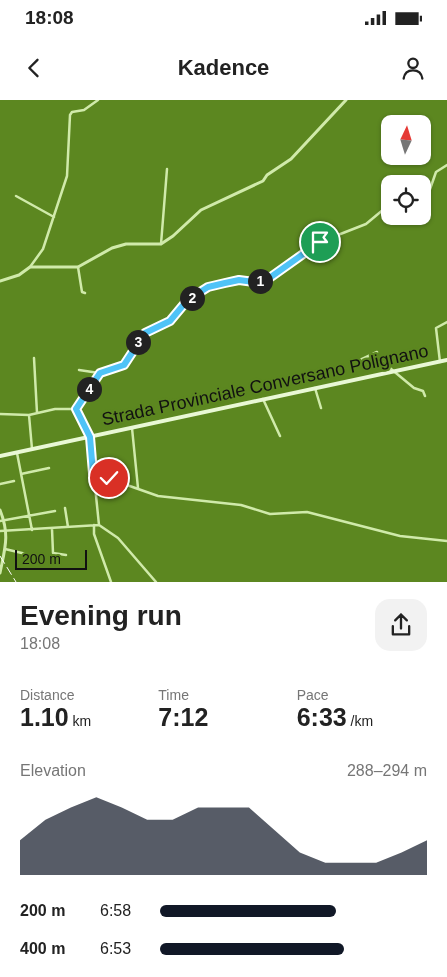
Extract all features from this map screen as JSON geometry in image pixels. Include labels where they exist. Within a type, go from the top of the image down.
[{"type":"main road","name":"Strada Provinciale Conversano Polignano","points":[[0,456],[447,360]]},
{"type":"street","points":[[0,281],[19,275],[30,267],[43,249],[68,172],[70,116],[72,112],[84,110],[98,100]]},
{"type":"street","points":[[30,267],[78,267],[126,244],[160,244],[173,236],[201,210],[263,181],[267,175],[291,159],[346,100]]},
{"type":"street","points":[[431,186],[436,172],[447,165]]},
{"type":"street","points":[[160,244],[167,169]]},
{"type":"street","points":[[16,196],[54,217]]},
{"type":"street","points":[[76,409],[100,373],[124,365],[145,333],[170,321],[185,303],[208,287],[239,280],[254,282],[268,279],[320,242],[366,224],[381,212]]},
{"type":"street","points":[[78,267],[82,292],[85,293]]},
{"type":"street","points":[[440,362],[436,328],[447,322]]},
{"type":"street","points":[[360,360],[378,352]]},
{"type":"street","points":[[372,354],[414,388],[423,391],[425,396]]},
{"type":"street","points":[[34,358],[37,413]]},
{"type":"street","points":[[79,370],[93,370],[100,373]]},
{"type":"street","points":[[315,388],[321,408]]},
{"type":"street","points":[[263,399],[280,436]]},
{"type":"street","points":[[0,414],[29,416],[55,409],[76,409]]},
{"type":"street","points":[[76,409],[90,437],[100,525]]},
{"type":"street","points":[[29,416],[32,449]]},
{"type":"street","points":[[132,427],[138,488]]},
{"type":"street","points":[[17,453],[32,530]]},
{"type":"street","points":[[21,474],[49,468]]},
{"type":"street","points":[[93,473],[158,496],[245,505],[270,514],[307,512],[400,536],[447,541]]},
{"type":"street","points":[[0,484],[14,481]]},
{"type":"street","points":[[65,508],[68,527]]},
{"type":"street","points":[[0,510],[7,531],[0,573]]},
{"type":"street","points":[[0,521],[55,510]]},
{"type":"street","points":[[94,525],[94,534],[111,582]]},
{"type":"street","points":[[0,531],[100,525],[118,538],[156,582]]},
{"type":"street","points":[[52,529],[53,553],[66,555]]},
{"type":"street","points":[[5,549],[26,554]]},
{"type":"street","points":[[0,565],[3,560]]},
{"type":"railway","points":[[0,556],[16,582]]},
{"type":"route","points":[[109,478],[93,473],[90,437],[76,409],[100,373],[119,369],[130,358],[145,333],[170,321],[185,303],[208,287],[239,280],[254,282],[268,279],[320,242]]}]
